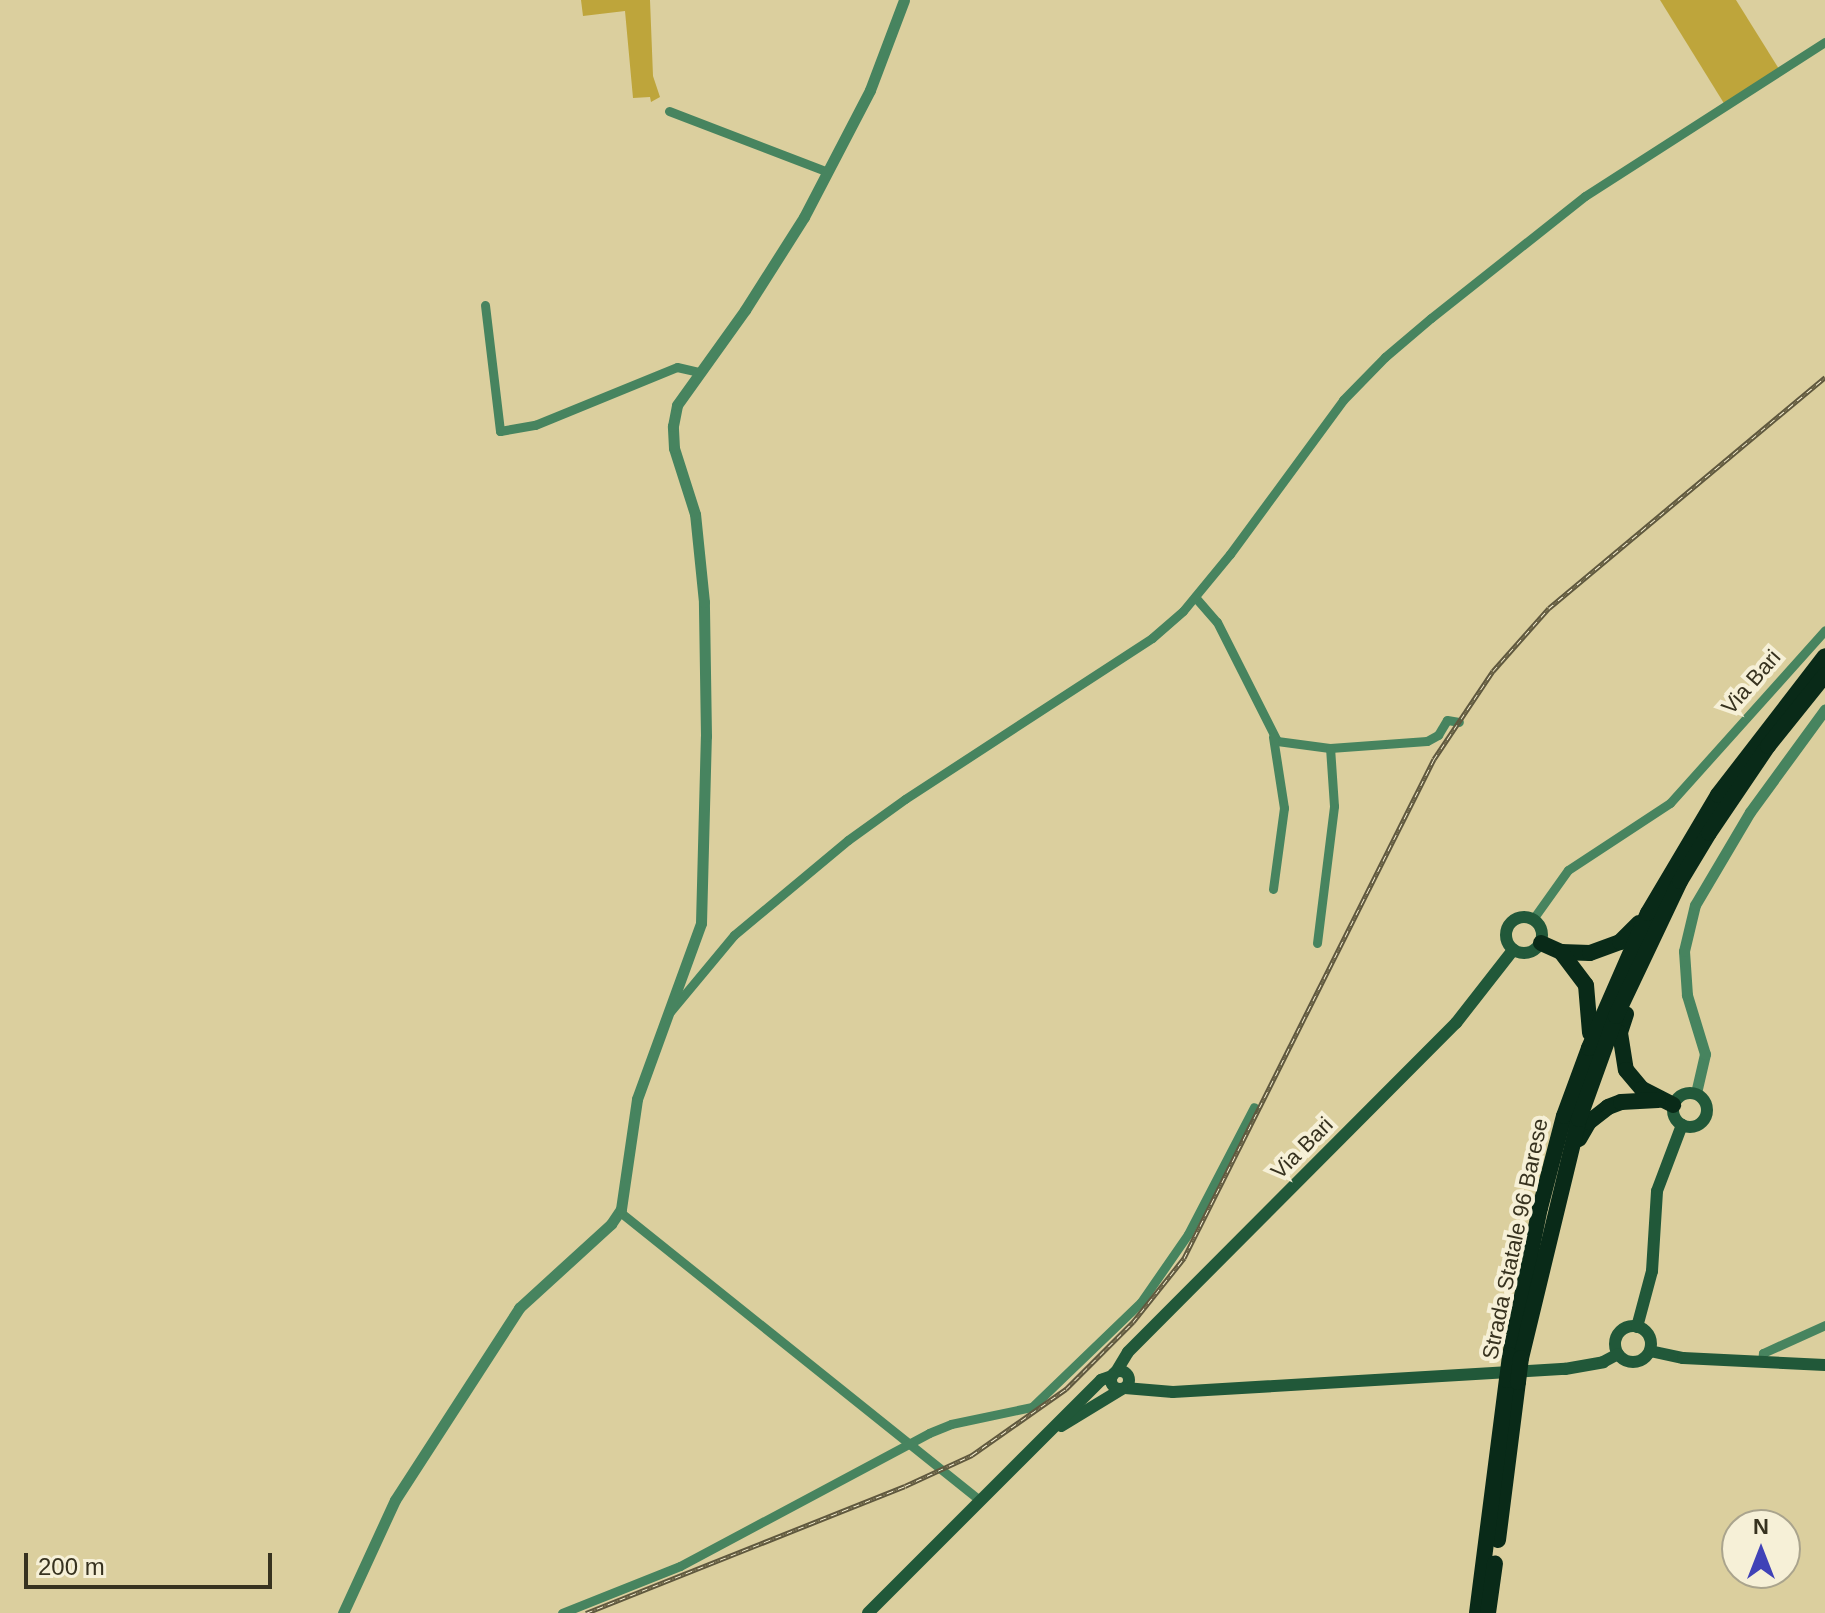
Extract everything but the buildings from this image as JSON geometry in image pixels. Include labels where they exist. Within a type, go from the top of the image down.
[{"type":"highway","name":"Strada Statale 96 Barese","points":[[1488,1613],[1516,1356],[1550,1166],[1589,1048],[1718,795],[1825,656]]},
{"type":"highway","name":"Strada Statale 96 Barese","points":[[1516,1356],[1601,1053],[1654,918],[1728,803],[1825,675]]},
{"type":"highway","points":[[1541,943],[1561,952],[1590,953],[1611,947],[1654,918]]},
{"type":"highway","points":[[1654,918],[1646,970],[1620,1033],[1626,1070],[1642,1089],[1666,1102]]},
{"type":"highway","points":[[1561,952],[1586,985],[1591,1017],[1589,1048]]},
{"type":"highway","points":[[1566,1170],[1581,1135],[1598,1114],[1621,1102],[1666,1102]]},
{"type":"highway","name":"Strada Statale 96 Barese","points":[[1477,1613],[1513,1381]]},
{"type":"main road","name":"Via Bari","points":[[1122,1380],[1135,1347],[1456,1023],[1513,950],[1506,941],[1508,925],[1517,918],[1533,919]]},
{"type":"main road","points":[[1513,950],[1528,953],[1541,943],[1540,927],[1533,919]]},
{"type":"main road","points":[[1685,1093],[1696,1093],[1707,1104],[1705,1119],[1697,1126],[1682,1125],[1666,1102],[1685,1093]]},
{"type":"main road","points":[[1637,1327],[1652,1271],[1657,1191],[1682,1125]]},
{"type":"main road","points":[[1618,1354],[1617,1337],[1625,1329],[1637,1327],[1647,1333],[1650,1351]]},
{"type":"main road","points":[[1650,1351],[1683,1358],[1825,1365]]},
{"type":"main road","points":[[1618,1354],[1632,1362],[1643,1359],[1650,1351]]},
{"type":"main road","points":[[868,1613],[1101,1380],[1122,1380],[1156,1391],[1565,1369],[1603,1362],[1618,1354]]},
{"type":"main road","points":[[1051,1431],[1122,1380]]},
{"type":"street","points":[[343,1613],[395,1500],[519,1308],[611,1224],[620,1212],[637,1099],[701,923],[706,736],[704,602],[695,514],[674,448],[673,426],[677,405],[745,310],[828,172],[870,90],[904,0]]},
{"type":"street","points":[[670,1012],[734,935],[848,840],[905,799],[1152,638],[1195,597],[1343,400],[1385,357],[1585,196],[1825,42]]},
{"type":"street","points":[[669,111],[828,172]]},
{"type":"street","points":[[485,305],[500,431],[535,425],[677,367],[699,372]]},
{"type":"street","points":[[1195,597],[1217,622],[1273,737],[1284,808],[1273,889]]},
{"type":"street","name":"Via Bari","points":[[1533,919],[1568,870],[1670,803],[1825,630]]},
{"type":"street","points":[[1696,1093],[1705,1054],[1685,973],[1684,951],[1691,917],[1750,812],[1825,709]]},
{"type":"street","points":[[1273,737],[1289,745],[1330,748],[1427,741],[1438,735],[1447,720],[1459,722]]},
{"type":"street","points":[[1317,943],[1334,806],[1330,748]]},
{"type":"street","points":[[562,1613],[680,1566],[911,1442],[951,1424],[1032,1407],[1079,1366],[1141,1302],[1188,1234],[1254,1107]]},
{"type":"street","points":[[620,1212],[980,1500]]},
{"type":"street","points":[[1762,1362],[1763,1353],[1825,1325]]},
{"type":"shaded area","points":[[581,0],[650,0],[653,76],[660,97],[651,102],[650,97],[633,98],[625,11],[583,16]]},
{"type":"shaded area","points":[[1660,0],[1736,0],[1779,69],[1725,105]]},
{"type":"railway","points":[[586,1613],[905,1486],[972,1455],[1066,1389],[1133,1322],[1184,1258],[1434,759],[1493,671],[1549,608],[1825,377]]}]
